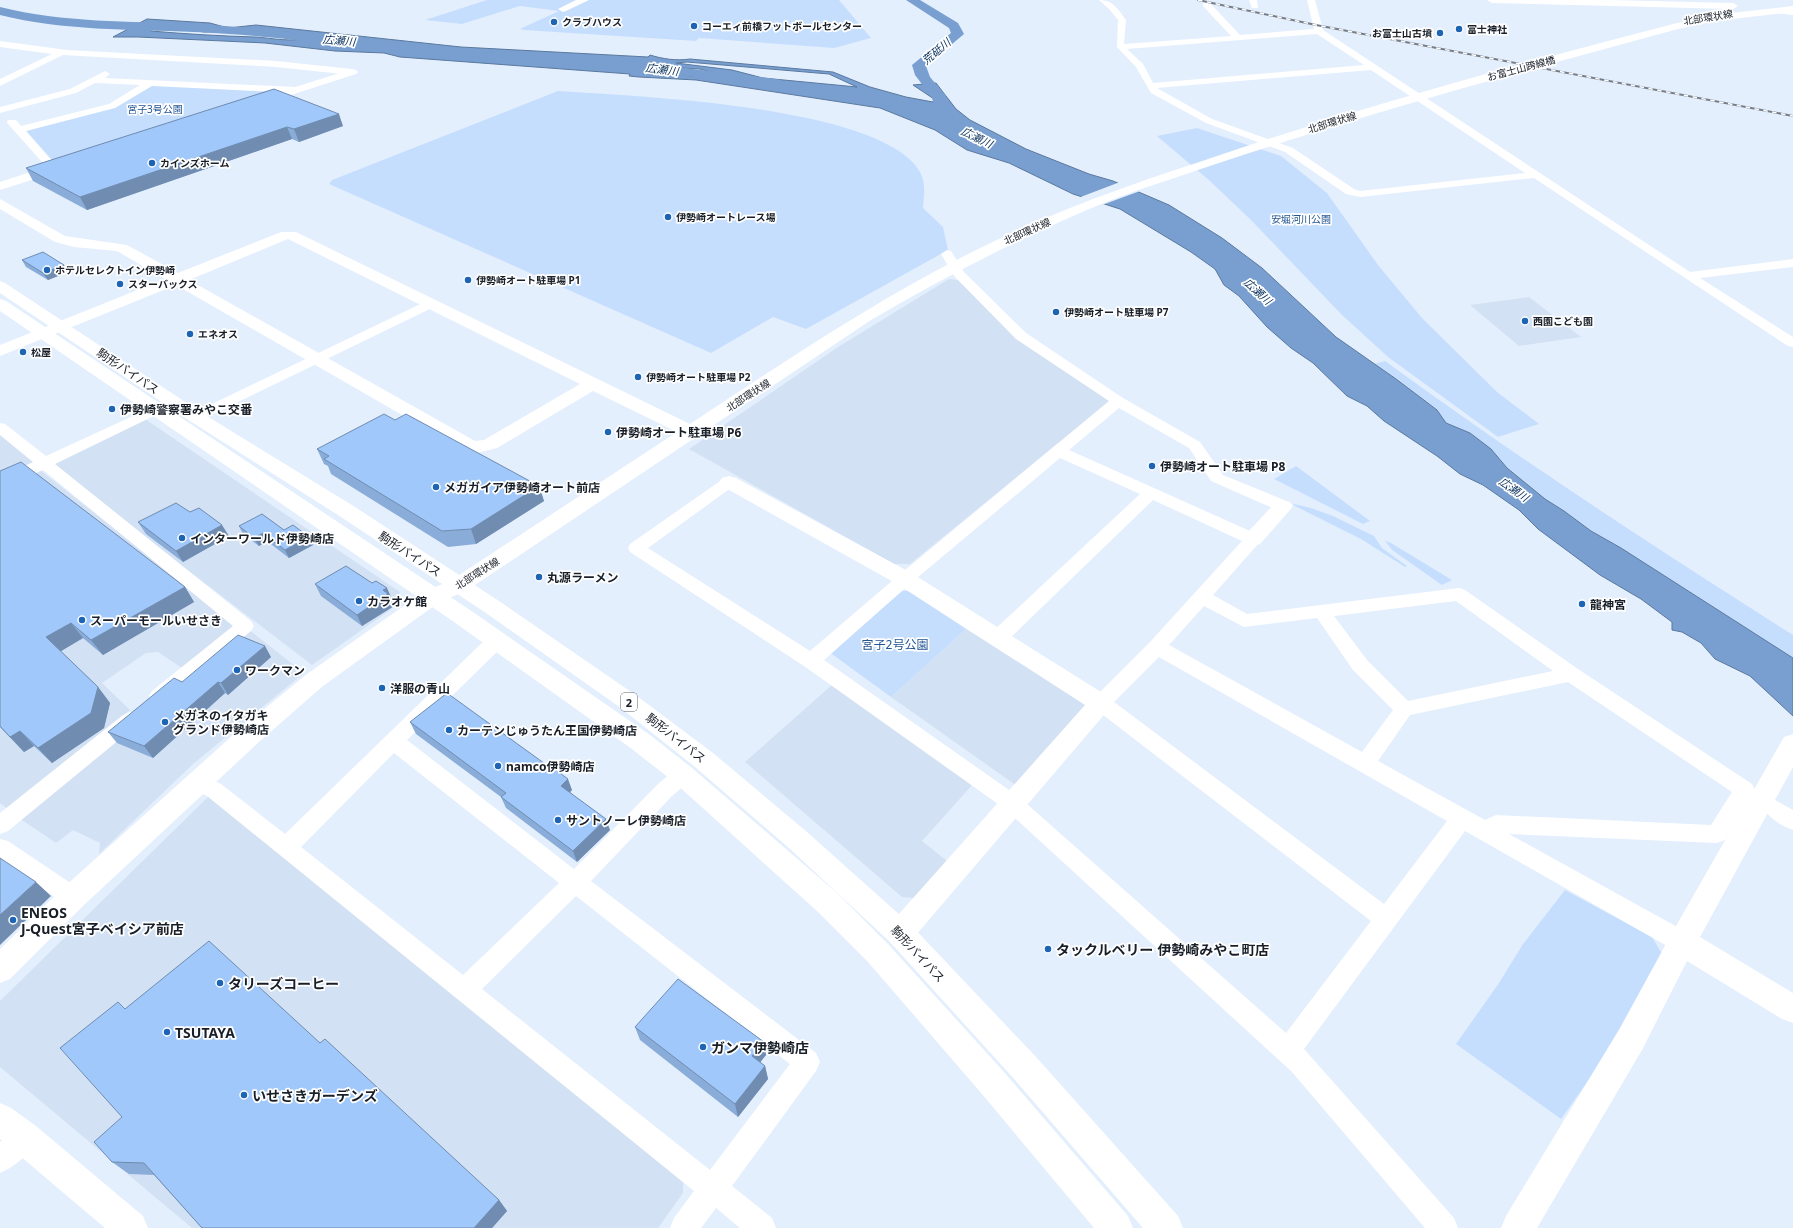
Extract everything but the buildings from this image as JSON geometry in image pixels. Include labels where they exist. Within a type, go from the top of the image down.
[{"type":"street","points":[[563,10],[584,0]]},
{"type":"street","points":[[1103,0],[1113,8],[1122,20],[1119,41],[1121,47],[1140,66],[1150,86],[1167,99],[1209,121],[1261,142],[1297,154],[1350,192],[1356,194],[1534,175]]},
{"type":"street","points":[[1311,0],[1319,31]]},
{"type":"street","points":[[1492,0],[1701,4],[1793,13]]},
{"type":"street","points":[[1206,4],[1238,38]]},
{"type":"street","points":[[1701,4],[1718,10],[1722,14]]},
{"type":"street","name":"北部環状線","points":[[1629,36],[1685,20],[1764,9],[1793,8]]},
{"type":"street","name":"北部環状線","points":[[1629,36],[1705,20],[1793,8]]},
{"type":"street","points":[[1121,47],[1319,31],[1534,175],[1793,344]]},
{"type":"street","name":"お富士山跨線橋","points":[[1405,97],[1629,36]]},
{"type":"street","points":[[0,44],[60,53],[276,64],[352,72]]},
{"type":"street","points":[[0,83],[60,53]]},
{"type":"street","points":[[54,169],[0,110],[73,91],[137,57]]},
{"type":"street","points":[[1150,86],[1372,67]]},
{"type":"street","points":[[242,107],[352,72]]},
{"type":"street","points":[[95,80],[295,90]]},
{"type":"street","points":[[19,130],[112,106],[150,83]]},
{"type":"street","name":"北部環状線","points":[[0,969],[73,897],[198,782],[251,734],[315,680],[447,587],[687,429],[929,276],[1075,210],[1121,192],[1261,142],[1405,97]]},
{"type":"street","points":[[0,186],[69,164]]},
{"type":"street","points":[[0,203],[59,239],[75,243],[108,245],[122,248],[473,447],[490,444],[594,383]]},
{"type":"street","points":[[0,351],[286,235],[291,235],[687,429]]},
{"type":"street","points":[[900,933],[1012,803],[1101,703],[1157,647],[1283,506],[1217,478],[1195,445],[1118,402],[1021,336],[959,274],[947,254]]},
{"type":"street","points":[[1688,276],[1793,263]]},
{"type":"street","name":"駒形バイパス","points":[[0,286],[52,330],[157,410],[579,666],[630,702],[704,760],[815,855],[900,933],[1026,1069],[1166,1228]]},
{"type":"street","points":[[196,417],[431,303]]},
{"type":"street","name":"駒形バイパス","points":[[0,304],[52,330],[196,417],[348,512],[447,587],[497,640],[641,742],[683,775],[827,902],[878,952],[993,1083],[1116,1228]]},
{"type":"street","points":[[811,660],[905,579],[1118,402]]},
{"type":"street","points":[[0,484],[157,410]]},
{"type":"street","points":[[0,427],[246,626],[0,825]]},
{"type":"street","points":[[1058,451],[1253,540]]},
{"type":"street","points":[[1386,919],[1101,703],[905,579],[729,482],[636,548],[811,660],[1012,803],[1288,1050],[1301,1063],[1444,1228]]},
{"type":"street","points":[[998,638],[1150,494]]},
{"type":"street","points":[[1201,596],[1244,621],[1459,594],[1571,674],[1745,790],[1717,834],[1496,824],[1487,832]]},
{"type":"street","points":[[1321,611],[1360,665],[1404,709]]},
{"type":"street","points":[[286,848],[497,640]]},
{"type":"street","points":[[1157,647],[1682,942],[1793,1009]]},
{"type":"street","points":[[1365,764],[1404,709],[1571,674]]},
{"type":"street","points":[[393,741],[807,1062],[684,1228]]},
{"type":"street","points":[[1518,1228],[1631,1039],[1682,942],[1793,744]]},
{"type":"street","points":[[465,989],[575,883],[665,790],[683,775]]},
{"type":"street","points":[[198,782],[214,790],[465,989],[762,1228]]},
{"type":"street","points":[[1774,809],[1793,821]]},
{"type":"street","points":[[1288,1050],[1462,818]]},
{"type":"street","points":[[0,848],[73,897]]},
{"type":"street","points":[[0,1160],[12,1128],[131,1228]]},
{"type":"shaded area","points":[[949,279],[958,280],[1016,335],[1110,401],[1061,444],[1057,444],[910,564],[894,564],[689,449],[838,347]]},
{"type":"shaded area","name":"西園こども園","points":[[1529,297],[1581,337],[1519,346],[1470,305]]},
{"type":"shaded area","points":[[145,419],[400,592],[393,608],[312,665],[52,466],[53,462]]},
{"type":"shaded area","points":[[0,434],[34,461],[30,466],[0,480]]},
{"type":"shaded area","name":"スーパーモールいせさき","points":[[40,470],[234,623],[231,629],[182,668],[158,652],[146,653],[102,683],[130,710],[8,809],[0,803],[0,487]]},
{"type":"shaded area","points":[[248,629],[304,673],[193,764],[99,854],[100,843],[73,830],[56,843],[19,818]]},
{"type":"shaded area","points":[[966,629],[1084,701],[1086,709],[1017,786],[891,697]]},
{"type":"shaded area","points":[[833,684],[973,784],[922,841],[947,861],[916,898],[902,897],[745,762]]},
{"type":"shaded area","points":[[209,796],[683,1182],[683,1193],[658,1228],[192,1228],[0,1067],[0,1001]]},
{"type":"green space","name":"コーエィ前橋フットボールセンター","points":[[487,0],[839,0],[871,38],[834,48],[699,38],[696,41],[524,30],[520,29],[559,11],[520,6],[462,24],[425,20]]},
{"type":"green space","name":"宮子3号公園","points":[[154,85],[280,92],[56,164],[26,131],[117,105],[149,86]]},
{"type":"green space","name":"伊勢崎オートレース場","points":[[558,91],[640,96],[752,108],[808,118],[858,132],[897,149],[920,172],[924,185],[923,208],[943,227],[948,250],[806,329],[773,317],[711,353],[329,184],[332,180]]},
{"type":"green space","name":"安堀河川公園","points":[[1197,128],[1281,156],[1327,193],[1378,265],[1422,318],[1497,392],[1539,424],[1498,437],[1388,357],[1341,314],[1251,220],[1210,181],[1157,136]]},
{"type":"green space","points":[[1385,361],[1485,432],[1587,501],[1689,569],[1793,635],[1793,658],[1621,548],[1591,531],[1545,499],[1507,468],[1491,449],[1470,433],[1446,423],[1437,410],[1374,364]]},
{"type":"green space","points":[[1296,466],[1370,521],[1363,524],[1274,479]]},
{"type":"green space","points":[[1294,504],[1333,516],[1374,536],[1382,548],[1407,566],[1405,567],[1361,539],[1293,505]]},
{"type":"green space","points":[[1385,541],[1391,543],[1452,580],[1442,585],[1392,550]]},
{"type":"green space","name":"宮子2号公園","points":[[902,591],[911,591],[966,629],[891,697],[829,652]]},
{"type":"green space","points":[[1565,890],[1652,937],[1664,957],[1600,1064],[1561,1119],[1456,1044],[1499,983],[1523,944]]},
{"type":"water","points":[[147,19],[210,23],[228,28],[256,25],[461,47],[648,57],[650,55],[660,58],[680,60],[690,59],[833,72],[870,87],[906,97],[933,102],[934,99],[913,85],[936,83],[956,109],[970,120],[1026,149],[1089,174],[1113,181],[1169,205],[1222,238],[1262,268],[1336,337],[1437,410],[1446,423],[1470,433],[1491,449],[1507,468],[1545,499],[1591,531],[1621,548],[1793,658],[1793,716],[1750,676],[1715,659],[1701,643],[1682,632],[1672,630],[1672,622],[1641,599],[1600,575],[1538,529],[1519,510],[1483,485],[1460,474],[1437,456],[1384,421],[1367,406],[1347,396],[1313,363],[1291,348],[1267,327],[1239,296],[1224,285],[1215,269],[1191,252],[1120,209],[1073,194],[1009,163],[967,150],[935,130],[880,108],[696,80],[639,77],[629,76],[630,74],[400,57],[384,53],[335,51],[265,43],[113,37]],"holes":[[[158,25],[184,25],[203,32],[287,32],[310,37],[297,40],[282,40],[151,31],[147,28]],[[687,62],[829,74],[857,87],[763,78],[732,70],[676,63]],[[664,67],[700,69],[742,80],[691,76],[665,72],[662,69]]]},
{"type":"pier","points":[[1120,182],[1140,191],[1102,205],[1078,198]]},
{"type":"waterway","name":"荒砥川","points":[[912,0],[954,26],[958,34],[919,65],[923,78],[938,96],[945,115]]},
{"type":"waterway","name":"広瀬川","points":[[0,11],[23,17],[71,24],[211,29],[346,41]]},
{"type":"waterway","name":"広瀬川","points":[[626,65],[776,83]]},
{"type":"railway","points":[[1198,0],[1316,25],[1793,116]]},
{"type":"place","name":"クラブハウス","points":[[554,22]]},
{"type":"place","name":"コーエィ前橋フットボールセンター","points":[[694,26]]},
{"type":"place","name":"富士神社","points":[[1459,29]]},
{"type":"place","name":"お富士山古墳","points":[[1440,33]]},
{"type":"place","name":"カインズホーム","points":[[152,163]]},
{"type":"place","name":"伊勢崎オートレース場","points":[[668,217]]},
{"type":"place","name":"ホテルセレクトイン伊勢崎","points":[[47,270]]},
{"type":"place","name":"伊勢崎オート駐車場 P1","points":[[468,280]]},
{"type":"place","name":"スターバックス","points":[[120,284]]},
{"type":"place","name":"伊勢崎オート駐車場 P7","points":[[1056,312]]},
{"type":"place","name":"西園こども園","points":[[1525,321]]},
{"type":"place","name":"エネオス","points":[[190,334]]},
{"type":"place","name":"松屋","points":[[23,352]]},
{"type":"place","name":"伊勢崎オート駐車場 P2","points":[[638,377]]},
{"type":"place","name":"伊勢崎警察署みやこ交番","points":[[112,409]]},
{"type":"place","name":"伊勢崎オート駐車場 P6","points":[[608,432]]},
{"type":"place","name":"伊勢崎オート駐車場 P8","points":[[1152,466]]},
{"type":"place","name":"メガガイア伊勢崎オート前店","points":[[436,487]]},
{"type":"place","name":"インターワールド伊勢崎店","points":[[182,538]]},
{"type":"place","name":"丸源ラーメン","points":[[539,577]]},
{"type":"place","name":"カラオケ館","points":[[359,601]]},
{"type":"place","name":"龍神宮","points":[[1582,604]]},
{"type":"place","name":"スーパーモールいせさき","points":[[82,620]]},
{"type":"place","name":"ワークマン","points":[[237,670]]},
{"type":"place","name":"洋服の青山","points":[[382,688]]},
{"type":"place","name":"メガネのイタガキ グランド伊勢崎店","points":[[165,722]]},
{"type":"place","name":"カーテンじゅうたん王国伊勢崎店","points":[[449,730]]},
{"type":"place","name":"namco伊勢崎店","points":[[498,766]]},
{"type":"place","name":"サントノーレ伊勢崎店","points":[[558,820]]},
{"type":"place","name":"ENEOS J-Quest宮子ベイシア前店","points":[[13,920]]},
{"type":"place","name":"タックルベリー 伊勢崎みやこ町店","points":[[1048,949]]},
{"type":"place","name":"タリーズコーヒー","points":[[220,983]]},
{"type":"place","name":"TSUTAYA","points":[[167,1032]]},
{"type":"place","name":"ガンマ伊勢崎店","points":[[703,1047]]},
{"type":"place","name":"いせさきガーデンズ","points":[[244,1095]]}]
